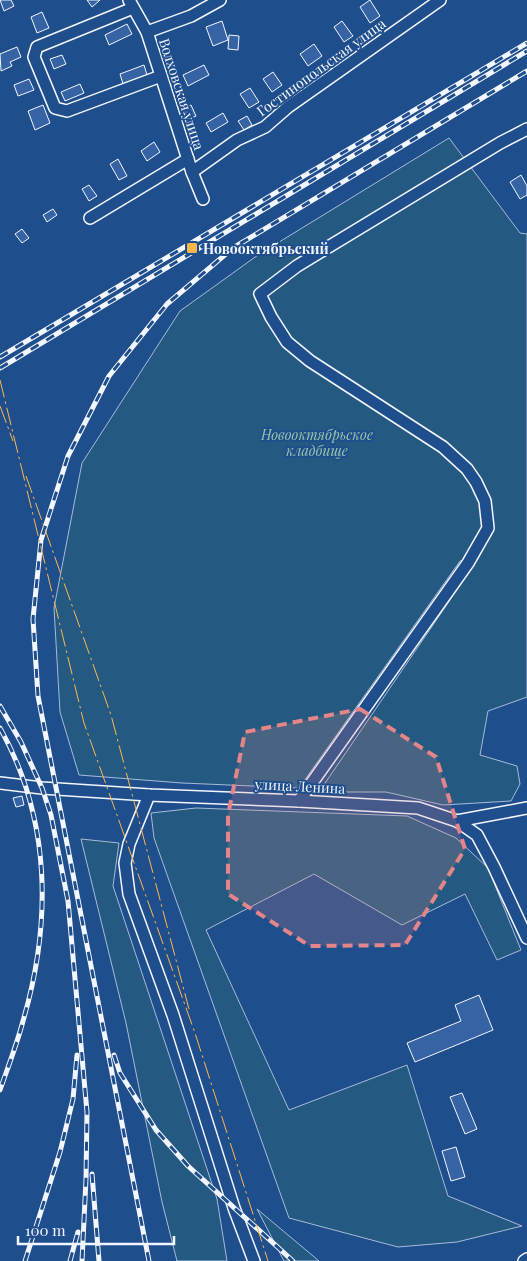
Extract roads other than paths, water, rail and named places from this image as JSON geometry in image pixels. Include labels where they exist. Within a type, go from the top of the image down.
[{"type":"street","points":[[147,32],[191,16],[220,0]]},
{"type":"street","name":"Гостинопольская улица","points":[[192,172],[237,140],[265,127],[288,107],[440,0]]},
{"type":"street","points":[[131,4],[37,47],[34,57],[55,108],[67,111],[161,76]]},
{"type":"street","name":"Волховская улица","points":[[131,4],[147,32],[192,172],[203,199]]},
{"type":"street","points":[[299,801],[462,571],[488,528],[485,502],[467,468],[443,447],[310,361],[287,342],[271,317],[260,294],[297,266],[500,143],[527,129]]},
{"type":"street","points":[[90,218],[188,159]]},
{"type":"street","name":"улица Ленина","points":[[0,783],[42,788],[149,795],[418,808],[457,821],[477,835],[494,866],[527,938]]},
{"type":"street","points":[[149,795],[129,844],[125,863],[129,894],[173,1014],[234,1208],[254,1261]]},
{"type":"street","points":[[457,821],[527,808]]},
{"type":"railway","points":[[0,357],[527,43]]},
{"type":"railway","points":[[0,368],[527,51]]},
{"type":"railway","points":[[149,1261],[38,696],[33,619],[41,540],[68,456],[109,376],[167,304],[233,248],[527,71]]},
{"type":"railway","points":[[0,706],[21,742],[42,788],[51,815],[68,901],[87,1112],[82,1261]]},
{"type":"railway","points":[[0,728],[17,763],[29,798],[37,835],[42,909],[39,946],[32,984],[18,1038],[0,1090]]},
{"type":"railway","points":[[25,1261],[60,1152],[73,1099],[77,1055]]},
{"type":"railway","points":[[114,1055],[120,1073],[156,1130],[188,1166],[293,1261]]},
{"type":"railway","points":[[92,1174],[99,1261]]},
{"type":"railway","points":[[70,1261],[78,1232]]},
{"type":"place","name":"Новооктябрьский","points":[[192,248]]},
{"type":"park label","name":"Новооктябрьское кладбище","points":[[317,442]]}]
